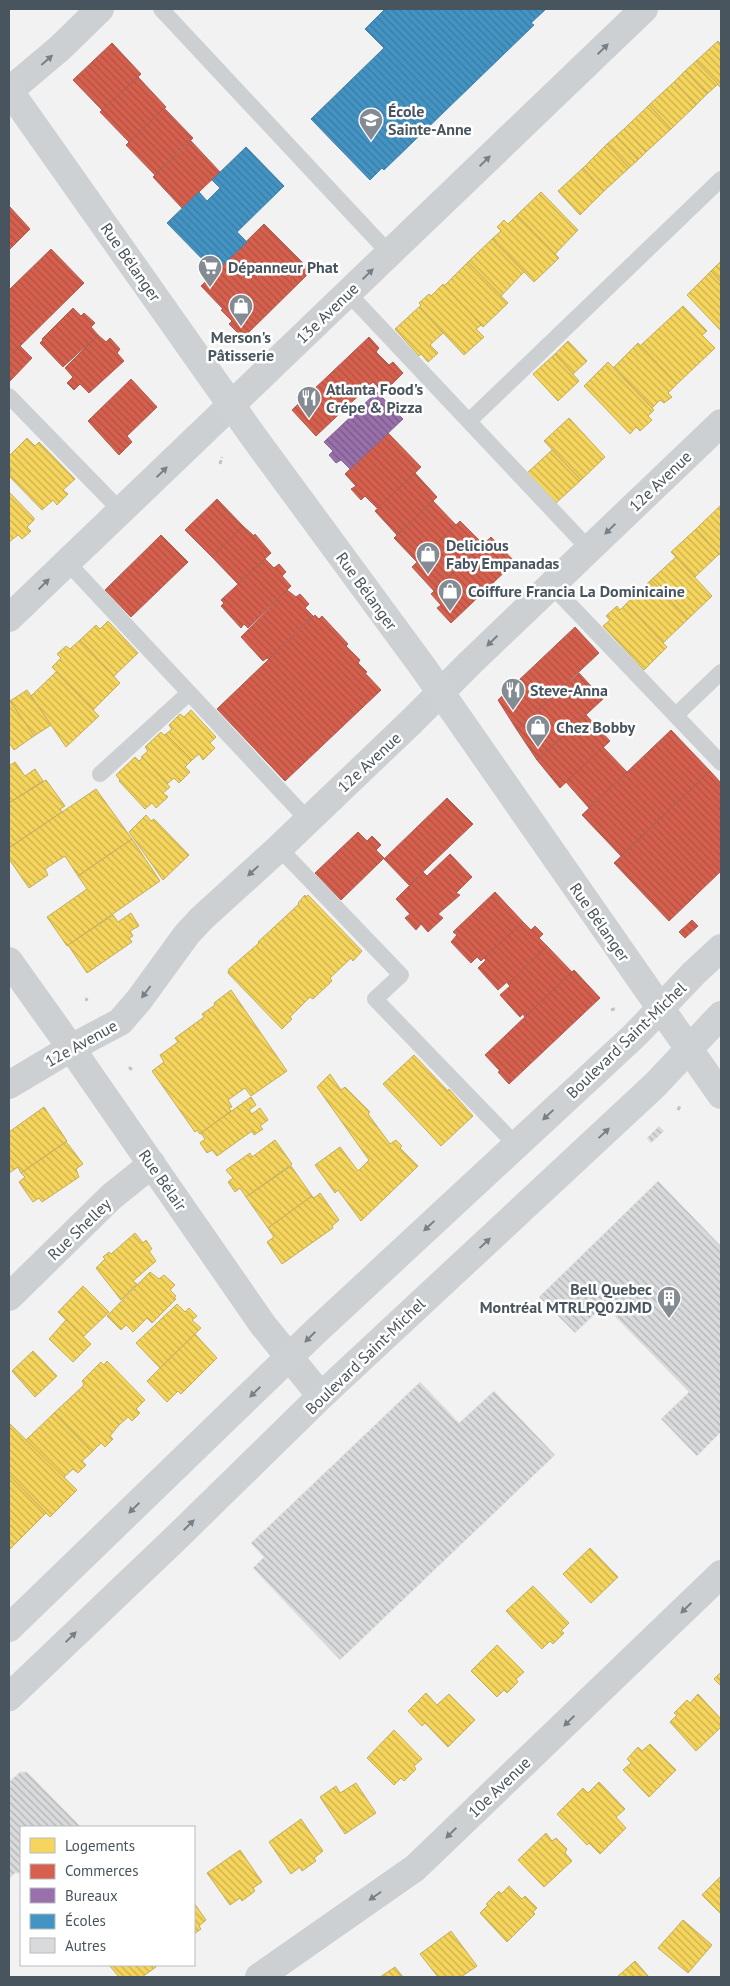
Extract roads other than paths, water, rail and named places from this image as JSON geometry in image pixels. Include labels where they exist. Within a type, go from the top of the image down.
[{"type":"main road","name":"Rue Bélanger","points":[[9,91],[440,692],[721,1095]]},
{"type":"main road","name":"Boulevard Saint-Michel","points":[[9,1628],[315,1332],[635,1035],[694,973],[721,948]]},
{"type":"main road","name":"Boulevard Saint-Michel","points":[[9,1697],[321,1396],[655,1085],[721,1015]]},
{"type":"street","points":[[9,91],[60,48],[100,9]]},
{"type":"street","name":"13e Avenue","points":[[9,618],[644,9]]},
{"type":"street","name":"12e Avenue","points":[[9,1085],[71,1048],[120,1022],[139,1000],[187,934],[721,423]]},
{"type":"street","name":"Rue Bélair","points":[[9,961],[263,1325],[321,1396]]},
{"type":"street","name":"Rue Shelley","points":[[9,1296],[111,1197],[152,1164]]},
{"type":"street","name":"10e Avenue","points":[[258,1977],[415,1868],[721,1574]]},
{"type":"lane","points":[[161,9],[390,253]]},
{"type":"lane","points":[[468,421],[721,179]]},
{"type":"lane","points":[[348,293],[589,549]]},
{"type":"lane","points":[[9,396],[121,511]]},
{"type":"lane","points":[[67,562],[308,820]]},
{"type":"lane","points":[[551,585],[721,763]]},
{"type":"lane","points":[[676,715],[721,672]]},
{"type":"lane","points":[[100,774],[189,693]]},
{"type":"lane","points":[[279,848],[401,975],[375,1000],[516,1145]]},
{"type":"place","name":"École Sainte-Anne","points":[[371,141]]},
{"type":"place","name":"Dépanneur Phat","points":[[210,288]]},
{"type":"place","name":"Merson's Pâtisserie","points":[[241,327]]},
{"type":"place","name":"Atlanta Food's Crépe & Pizza","points":[[309,419]]},
{"type":"place","name":"Delicious Faby Empanadas","points":[[428,575]]},
{"type":"place","name":"Coiffure Francia La Dominicaine","points":[[450,612]]},
{"type":"place","name":"Steve-Anna","points":[[513,711]]},
{"type":"place","name":"Chez Bobby","points":[[538,748]]},
{"type":"place","name":"Bell Quebec Montréal MTRLPQ02JMD","points":[[669,1319]]}]
